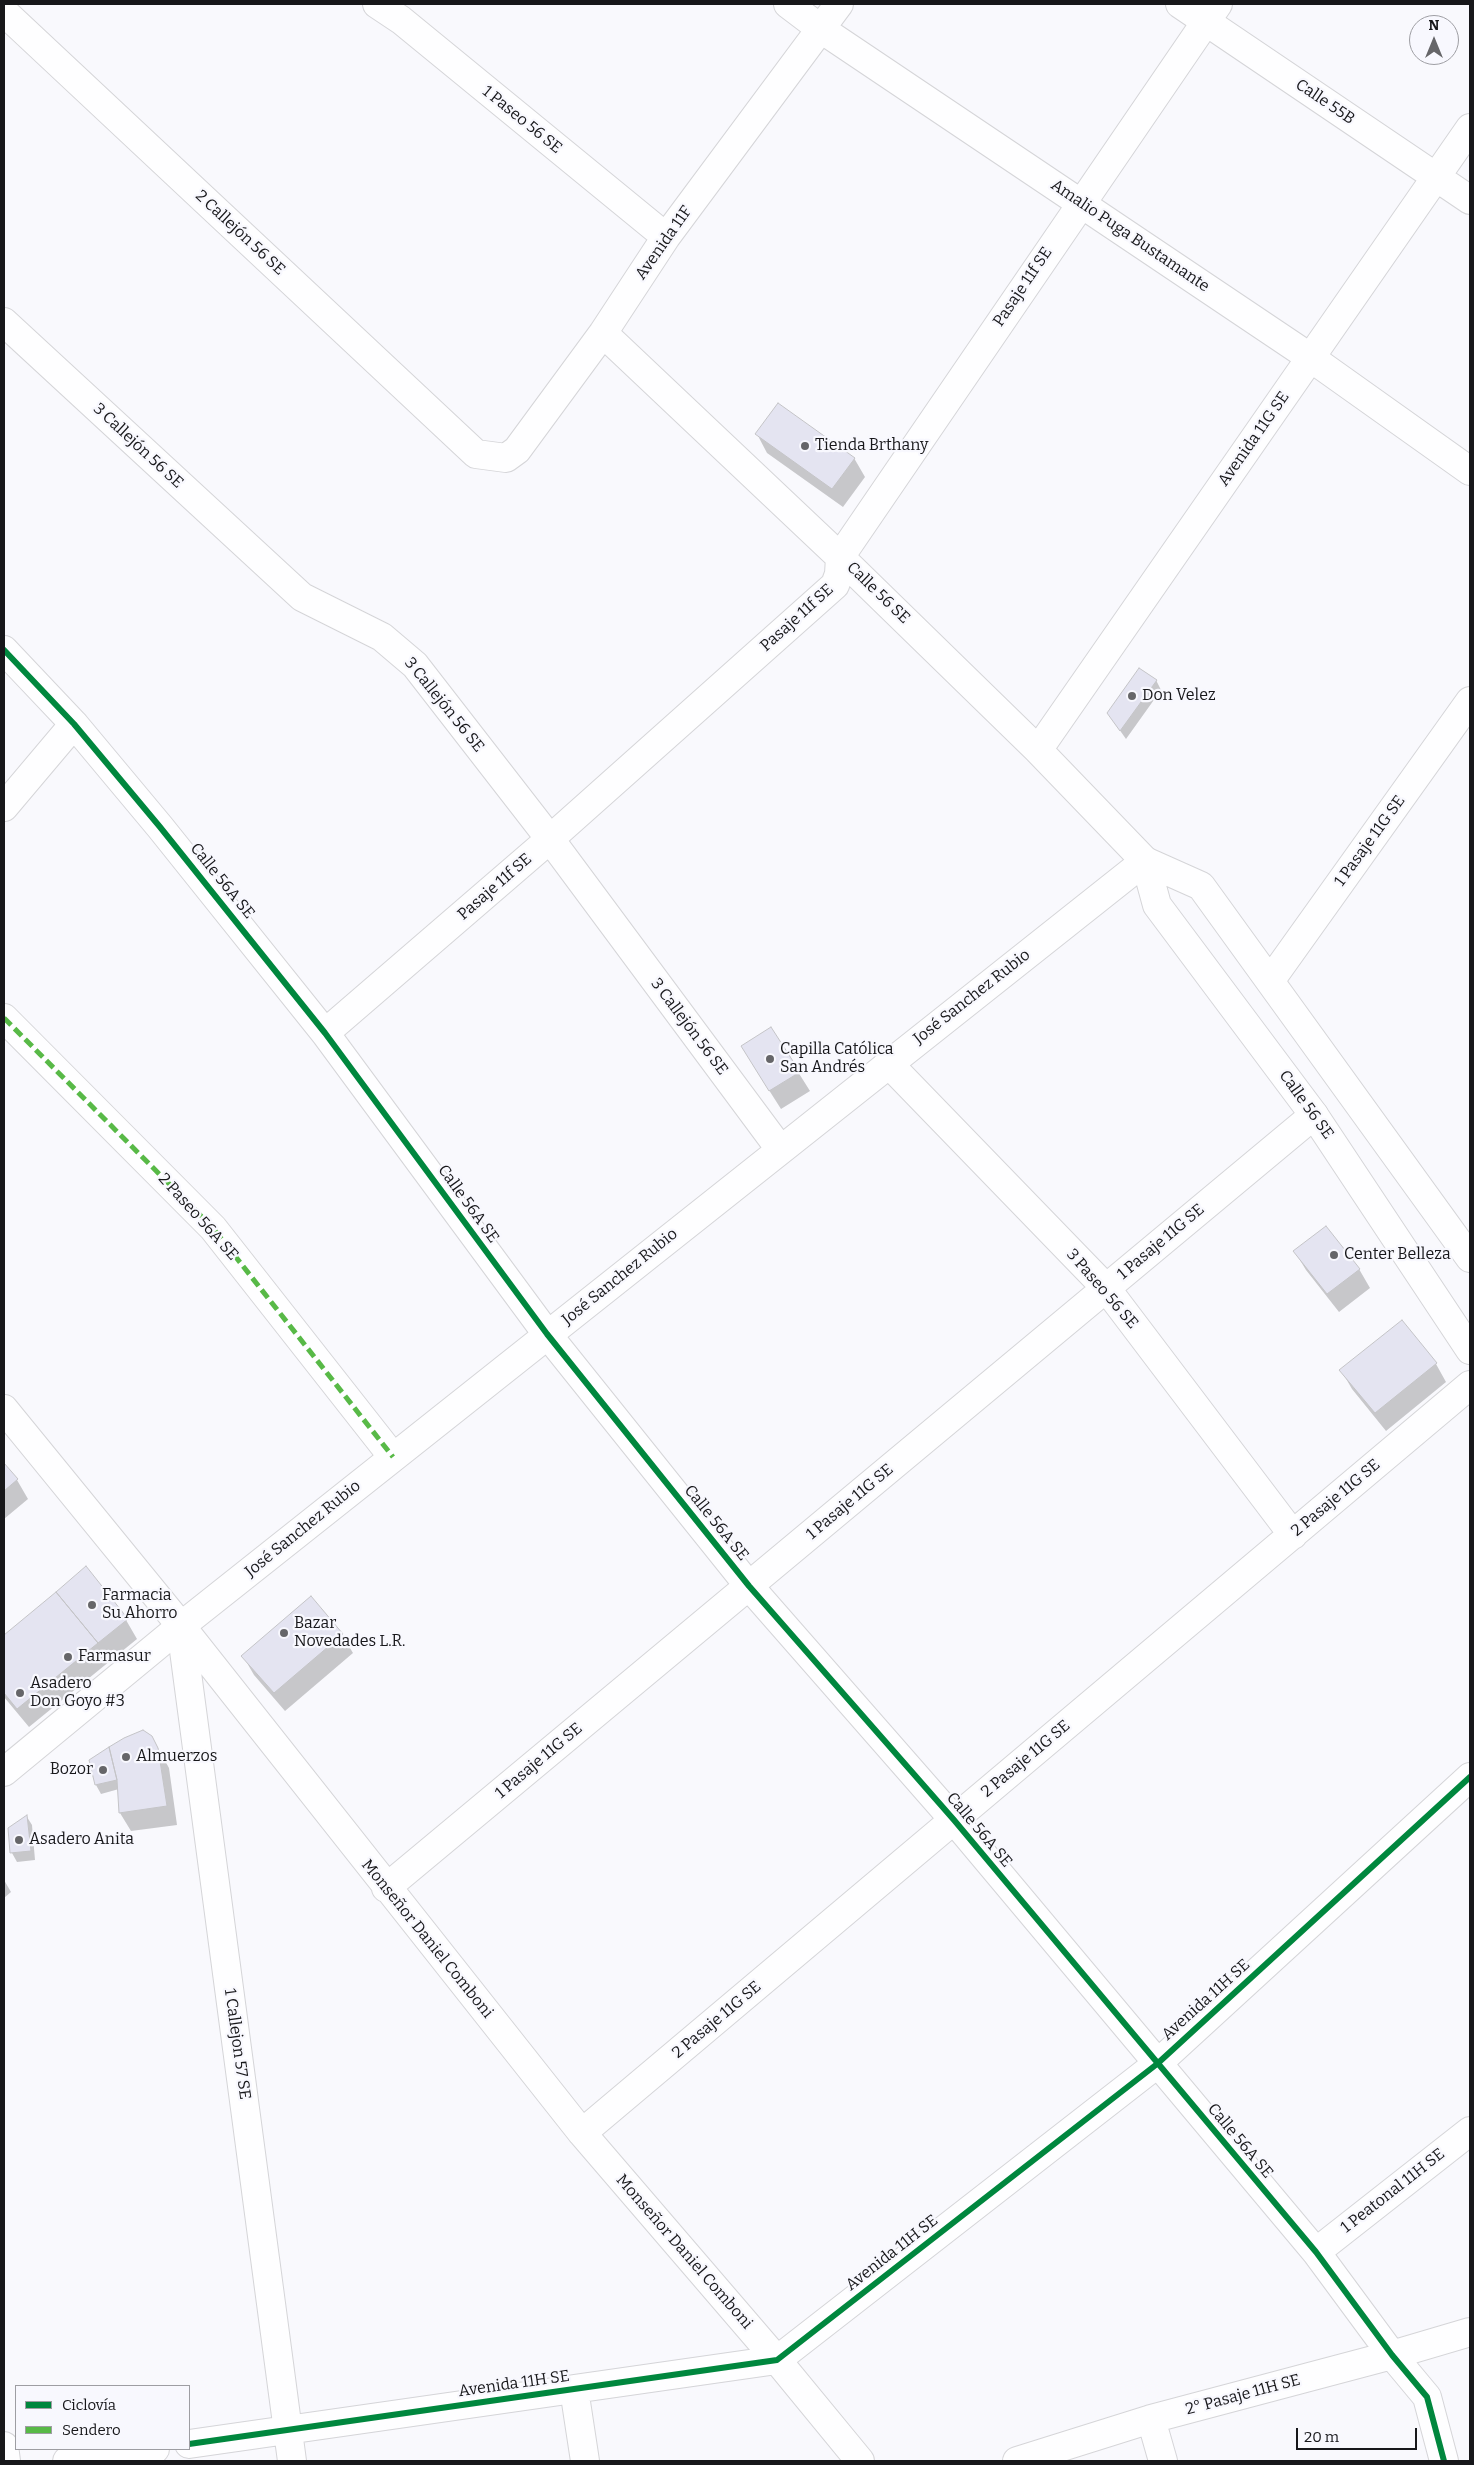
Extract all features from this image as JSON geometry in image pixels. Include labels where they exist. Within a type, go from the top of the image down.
[{"type":"street","name":"1 Paseo 56 SE","points":[[377,4],[401,20],[666,237]]},
{"type":"street","name":"Amalio Puga Bustamante","points":[[788,4],[821,29],[1311,358],[1470,471]]},
{"type":"street","name":"Avenida 11F","points":[[476,454],[506,458],[517,450],[603,333],[666,237],[840,4]]},
{"type":"street","name":"Calle 55B","points":[[1180,4],[1212,13],[1470,200]]},
{"type":"street","name":"Pasaje 11f SE","points":[[325,1033],[550,839],[834,585],[839,574],[840,556],[1212,13]]},
{"type":"street","name":"2 Callejón 56 SE","points":[[9,14],[476,454]]},
{"type":"street","name":"Avenida 11G SE","points":[[1038,750],[1470,128]]},
{"type":"street","name":"3 Callejón 56 SE","points":[[4,322],[302,597],[382,637],[416,665],[550,839],[780,1149]]},
{"type":"street","name":"Calle 56 SE","points":[[603,333],[840,556],[1038,750],[1145,861],[1200,886],[1468,1248]]},
{"type":"street","name":"Calle 56A SE","points":[[4,650],[74,724],[160,827],[325,1033],[547,1334],[749,1586],[954,1820],[1316,2252],[1392,2355],[1427,2397],[1444,2461]]},
{"type":"street","name":"1 Pasaje 11G SE","points":[[1270,981],[1470,701]]},
{"type":"street","points":[[4,806],[74,724]]},
{"type":"street","name":"Calle 56 SE","points":[[1145,861],[1157,905],[1314,1115],[1470,1350]]},
{"type":"street","name":"José Sanchez Rubio","points":[[4,1772],[181,1626],[888,1063],[1145,861]]},
{"type":"street","name":"2 Paseo 56A SE","points":[[4,1018],[213,1228],[393,1457]]},
{"type":"street","name":"3 Paseo 56 SE","points":[[888,1063],[1106,1288],[1293,1535]]},
{"type":"street","name":"1 Pasaje 11G SE","points":[[386,1888],[1314,1115]]},
{"type":"street","name":"2 Pasaje 11G SE","points":[[582,2133],[1470,1385]]},
{"type":"street","name":"Monseñor Daniel Comboni","points":[[4,1409],[181,1626],[386,1888],[582,2133],[777,2360],[860,2461]]},
{"type":"street","name":"1 Callejon 57 SE","points":[[181,1626],[292,2461]]},
{"type":"street","name":"Avenida 11H SE","points":[[190,2444],[777,2360],[1157,2064],[1470,1777]]},
{"type":"street","name":"1 Peatonal 11H SE","points":[[1316,2252],[1470,2131]]},
{"type":"street","name":"2° Pasaje 11H SE","points":[[1017,2461],[1151,2419],[1392,2355],[1470,2332]]},
{"type":"street","name":"Avenida 11H SE","points":[[574,2389],[585,2461]]},
{"type":"street","points":[[1151,2419],[1163,2461]]},
{"type":"street","points":[[4,2446],[6,2461]]},
{"type":"street","points":[[67,2461],[148,2450]]},
{"type":"building","name":"Tienda Brthany","points":[[778,403],[855,458],[832,489],[755,434]]},
{"type":"building","name":"Don Velez","points":[[1139,668],[1157,680],[1120,731],[1107,713]]},
{"type":"building","name":"Capilla Católica San Andrés","points":[[771,1027],[800,1072],[769,1091],[741,1046]]},
{"type":"building","points":[[1326,1226],[1360,1269],[1327,1294],[1293,1251]]},
{"type":"building","points":[[1402,1320],[1437,1363],[1375,1413],[1339,1370]]},
{"type":"building","points":[[4,1463],[18,1479],[4,1491]]},
{"type":"building","name":"Farmacia Su Ahorro","points":[[86,1566],[128,1619],[98,1643],[56,1592]]},
{"type":"building","points":[[56,1592],[98,1643],[17,1709],[4,1693],[4,1635]]},
{"type":"building","points":[[311,1596],[343,1634],[274,1693],[241,1656]]},
{"type":"building","points":[[143,1730],[152,1736],[158,1748],[167,1806],[119,1813],[117,1780],[109,1747]]},
{"type":"building","name":"Bozor","points":[[109,1747],[117,1780],[95,1785],[89,1760]]},
{"type":"building","name":"Asadero Anita","points":[[27,1815],[31,1851],[10,1853],[8,1828]]},
{"type":"marked path","points":[[4,1018],[213,1228],[393,1457]]},
{"type":"cycle path","points":[[4,650],[74,724],[160,827],[325,1033],[547,1334],[749,1586],[954,1820],[1316,2252],[1392,2355],[1427,2397],[1444,2461]]},
{"type":"cycle path","points":[[190,2444],[777,2360],[1157,2064],[1470,1777]]},
{"type":"place","name":"Tienda Brthany","points":[[805,446]]},
{"type":"place","name":"Don Velez","points":[[1132,696]]},
{"type":"place","name":"Capilla Católica San Andrés","points":[[770,1059]]},
{"type":"place","name":"Center Belleza","points":[[1334,1255]]},
{"type":"place","name":"Farmacia Su Ahorro","points":[[92,1605]]},
{"type":"place","name":"Bazar Novedades L.R.","points":[[284,1633]]},
{"type":"place","name":"Farmasur","points":[[68,1657]]},
{"type":"place","name":"Asadero Don Goyo #3","points":[[20,1693]]},
{"type":"place","name":"Almuerzos","points":[[126,1757]]},
{"type":"place","name":"Bozor","points":[[103,1770]]},
{"type":"place","name":"Asadero Anita","points":[[19,1840]]}]
